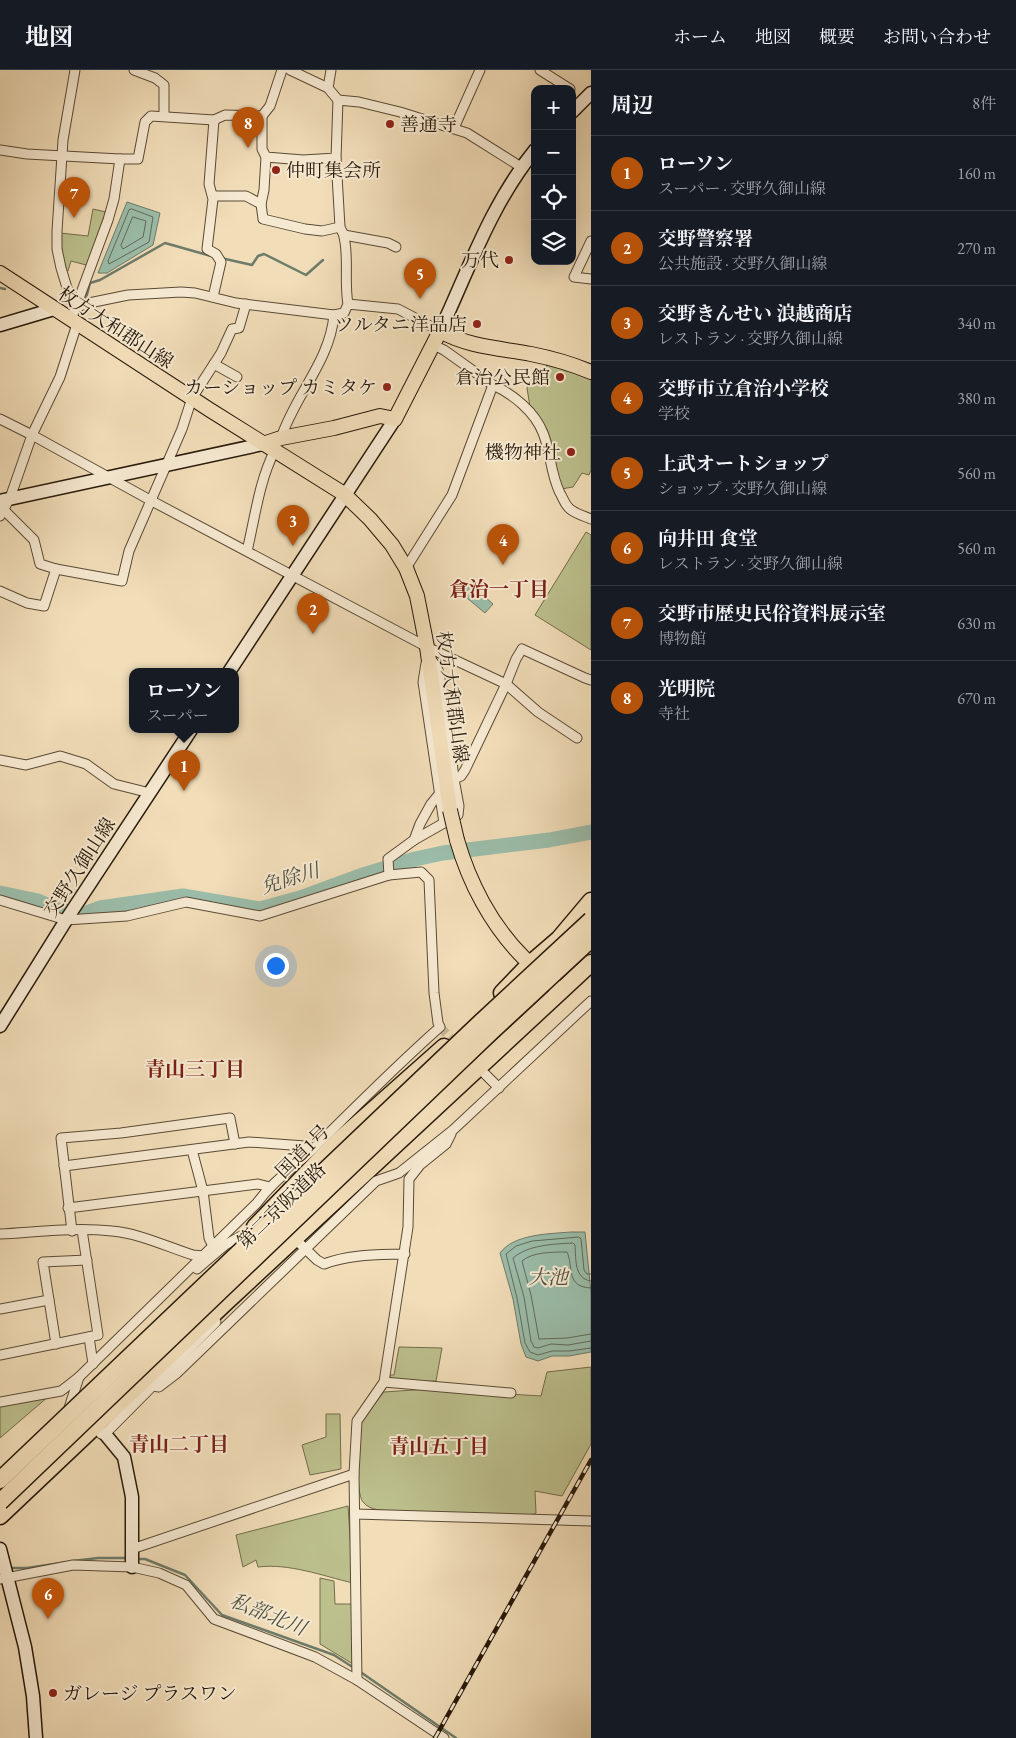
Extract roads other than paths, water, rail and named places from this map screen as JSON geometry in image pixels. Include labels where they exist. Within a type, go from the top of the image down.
[{"type":"highway","name":"国道1号","points":[[0,1473],[252,1230],[262,1208],[487,1009],[530,964],[559,939],[591,901]]},
{"type":"highway","name":"第二京阪道路","points":[[0,1480],[480,1023],[591,920]]},
{"type":"highway","name":"第二京阪道路","points":[[0,1502],[478,1044],[591,939]]},
{"type":"highway","points":[[0,1516],[224,1304],[300,1244],[591,963]]},
{"type":"main road","points":[[576,108],[588,96]]},
{"type":"main road","points":[[232,668],[293,576],[344,494],[395,419],[440,331],[490,219],[521,167],[531,155]]},
{"type":"main road","name":"枚方大和郡山線","points":[[0,273],[54,309],[75,317],[192,398],[273,444],[344,494],[387,538],[406,568],[417,596],[428,651],[450,810],[460,848],[473,883],[497,925],[522,956],[560,991]]},
{"type":"main road","points":[[0,325],[54,309]]},
{"type":"main road","points":[[440,331],[475,345],[532,354],[591,372]]},
{"type":"main road","points":[[4,506],[109,477],[273,444],[380,416],[395,419]]},
{"type":"main road","name":"交野久御山線","points":[[0,1026],[22,988],[189,733]]},
{"type":"main road","points":[[105,1434],[124,1457],[132,1497],[132,1567]]},
{"type":"main road","points":[[0,1550],[4,1579],[25,1648],[33,1696],[36,1738]]},
{"type":"street","points":[[75,70],[63,140],[57,249],[75,317]]},
{"type":"street","points":[[134,70],[156,78],[164,85],[164,116]]},
{"type":"street","points":[[282,70],[270,106],[262,116],[262,149],[266,156],[262,204],[263,219],[314,230],[342,231],[396,247]]},
{"type":"street","points":[[75,317],[128,295],[181,292],[246,304],[334,315],[344,313],[348,304],[345,290],[336,158],[338,100],[328,88],[290,70]]},
{"type":"street","points":[[328,88],[331,70]]},
{"type":"street","points":[[454,128],[480,70]]},
{"type":"street","points":[[540,70],[564,85]]},
{"type":"street","points":[[576,91],[588,96]]},
{"type":"street","points":[[338,100],[359,102],[400,112],[466,132],[521,167]]},
{"type":"street","points":[[0,150],[27,154],[138,159],[145,122],[151,116],[214,120],[225,115],[262,116]]},
{"type":"street","points":[[213,297],[221,262],[208,249],[213,196],[209,184],[214,120]]},
{"type":"street","points":[[266,156],[303,160],[336,158]]},
{"type":"street","points":[[120,159],[114,199],[75,317],[60,377],[32,435],[4,506],[34,540],[40,564],[122,582],[129,551],[150,500],[168,464],[192,398],[222,352],[232,329],[238,328],[246,304]]},
{"type":"street","points":[[213,196],[246,196],[262,204]]},
{"type":"street","points":[[591,241],[574,277],[591,279]]},
{"type":"street","points":[[348,304],[398,309],[440,331]]},
{"type":"street","points":[[246,551],[273,444],[329,343],[334,315]]},
{"type":"street","points":[[433,345],[444,350],[522,404],[540,425],[544,434],[554,481],[567,506],[591,520]]},
{"type":"street","points":[[214,364],[236,377]]},
{"type":"street","points":[[406,568],[452,495],[493,385]]},
{"type":"street","points":[[0,419],[293,576],[428,651],[506,684],[538,712],[577,738]]},
{"type":"street","points":[[571,510],[574,506],[591,513]]},
{"type":"street","points":[[0,591],[27,602],[44,606],[56,569]]},
{"type":"street","points":[[454,779],[461,776],[465,770],[522,649],[591,680]]},
{"type":"street","points":[[389,875],[388,859],[414,840],[458,815],[459,806],[446,707],[438,670],[428,651]]},
{"type":"street","points":[[428,651],[423,682],[444,824]]},
{"type":"street","points":[[0,760],[26,766],[60,756],[86,764],[114,784],[150,793]]},
{"type":"street","points":[[414,840],[431,804],[440,793]]},
{"type":"street","points":[[0,900],[70,914],[127,916],[186,902],[260,916],[389,875],[421,872],[430,880],[434,993],[440,1027],[270,1187],[262,1208],[213,1246],[79,1377],[61,1391],[0,1402]]},
{"type":"street","points":[[152,1386],[159,1387],[176,1374],[300,1244],[376,1181],[399,1173],[453,1130],[591,1001]]},
{"type":"street","points":[[485,1074],[498,1088]]},
{"type":"street","points":[[72,1231],[61,1138],[120,1133],[230,1118],[235,1144]]},
{"type":"street","points":[[357,1680],[354,1474],[358,1421],[384,1382],[405,1254],[408,1227],[409,1179],[420,1165],[446,1144],[453,1130]]},
{"type":"street","points":[[64,1166],[248,1142],[305,1146],[309,1152]]},
{"type":"street","points":[[192,1150],[203,1191],[209,1238],[213,1246]]},
{"type":"street","points":[[68,1208],[258,1184],[270,1187]]},
{"type":"street","points":[[262,1208],[324,1264],[336,1260],[370,1255],[405,1254]]},
{"type":"street","points":[[0,1234],[82,1230],[112,1231],[126,1233],[193,1255],[203,1256]]},
{"type":"street","points":[[0,1355],[98,1335],[82,1230]]},
{"type":"street","points":[[174,1285],[201,1266],[225,1245],[252,1230]]},
{"type":"street","points":[[56,1344],[43,1262],[86,1260]]},
{"type":"street","points":[[0,1309],[49,1300]]},
{"type":"street","points":[[85,1436],[105,1434],[216,1322],[224,1304]]},
{"type":"street","points":[[90,1337],[93,1364]]},
{"type":"street","points":[[69,1408],[79,1377]]},
{"type":"street","points":[[384,1382],[511,1393]]},
{"type":"street","points":[[132,1549],[354,1474]]},
{"type":"street","points":[[355,1514],[591,1521]]},
{"type":"street","points":[[4,1579],[73,1565],[132,1567],[159,1573],[186,1585],[214,1619],[315,1657],[357,1680],[444,1738]]},
{"type":"water","points":[[127,202],[160,213],[153,245],[107,273],[98,273]]},
{"type":"water","points":[[469,583],[493,604],[485,613],[461,593]]},
{"type":"water","name":"大池","points":[[585,1232],[591,1293],[591,1352],[569,1356],[552,1356],[538,1361],[526,1357],[521,1344],[513,1299],[500,1253],[514,1242],[532,1236]]},
{"type":"waterway","points":[[86,298],[90,283],[100,280],[165,243],[211,256]]},
{"type":"waterway","points":[[221,258],[252,265],[258,256],[264,254],[306,275],[323,260]]},
{"type":"waterway","points":[[0,288],[5,289]]},
{"type":"waterway","name":"免除川","points":[[0,893],[38,901],[58,910],[84,914],[100,908],[183,896],[260,909],[300,898],[360,876],[415,859],[443,853],[549,840],[591,832]]},
{"type":"waterway","name":"私部北川","points":[[73,1561],[98,1558],[128,1558]]},
{"type":"waterway","name":"私部北川","points":[[136,1559],[145,1559],[185,1575],[222,1615],[334,1655],[354,1668]]},
{"type":"waterway","name":"私部北川","points":[[9,1568],[27,1568],[68,1562]]},
{"type":"waterway","name":"私部北川","points":[[359,1671],[456,1738]]},
{"type":"tunnel","points":[[440,1027],[481,1070]]},
{"type":"railway","points":[[435,1738],[591,1460]]},
{"type":"place","name":"善通寺","points":[[390,124]]},
{"type":"place","name":"光明院","points":[[248,148]]},
{"type":"place","name":"仲町集会所","points":[[276,170]]},
{"type":"place","name":"交野市歴史民俗資料展示室","points":[[74,218]]},
{"type":"place","name":"万代","points":[[509,260]]},
{"type":"place","name":"上武オートショップ","points":[[420,299]]},
{"type":"place","name":"ツルタニ洋品店","points":[[477,324]]},
{"type":"place","name":"倉治公民館","points":[[560,377]]},
{"type":"place","name":"カーショップ カミタケ","points":[[387,387]]},
{"type":"place","name":"機物神社","points":[[571,452]]},
{"type":"place","name":"交野きんせい 浪越商店","points":[[293,546]]},
{"type":"place","name":"交野市立倉治小学校","points":[[503,565]]},
{"type":"place","name":"交野警察署","points":[[313,634]]},
{"type":"place","name":"ローソン","points":[[184,791]]},
{"type":"place","name":"向井田 食堂","points":[[48,1619]]},
{"type":"place","name":"ガレージ プラスワン","points":[[53,1693]]},
{"type":"district","name":"倉治一丁目","points":[[499,589]]},
{"type":"district","name":"青山三丁目","points":[[195,1069]]},
{"type":"district","name":"青山二丁目","points":[[179,1444]]},
{"type":"district","name":"青山五丁目","points":[[439,1446]]}]
